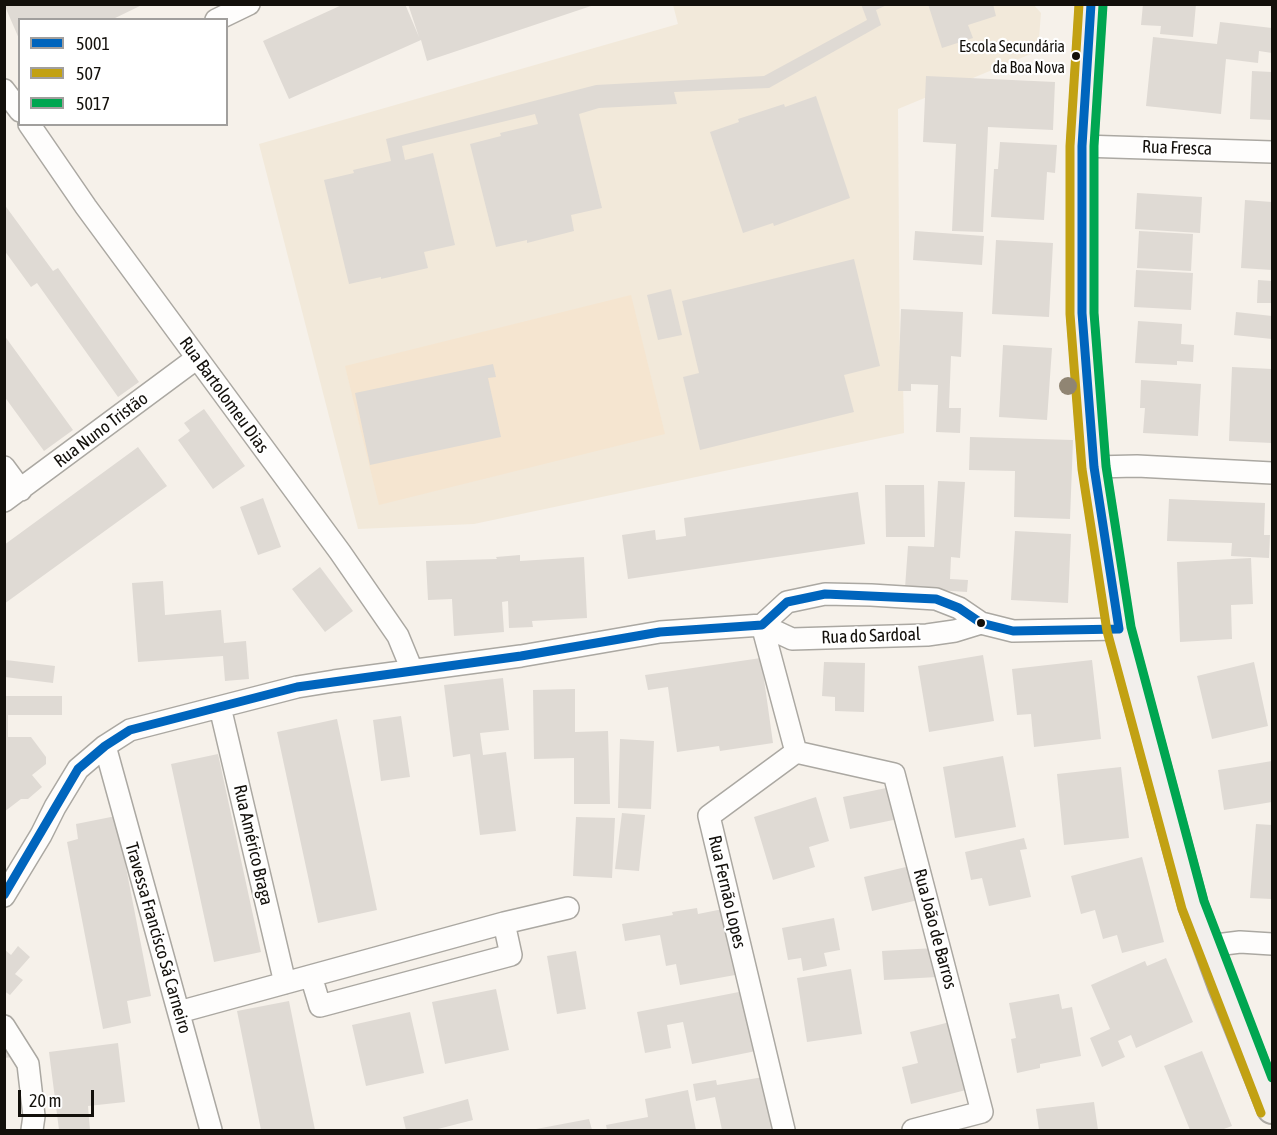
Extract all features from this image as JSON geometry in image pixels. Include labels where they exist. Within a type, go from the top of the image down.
[{"type":"main road","points":[[1091,4],[1082,146],[1083,313],[1094,467],[1119,629],[1193,905],[1272,1109]]},
{"type":"street","points":[[220,18],[249,4]]},
{"type":"street","points":[[4,90],[18,109]]},
{"type":"street","name":"Rua Bartolomeu Dias","points":[[30,126],[86,207],[340,552],[398,636],[412,670]]},
{"type":"street","name":"Rua Fresca","points":[[1082,146],[1272,152]]},
{"type":"street","name":"Rua Nuno Tristão","points":[[13,496],[197,358]]},
{"type":"street","points":[[1094,467],[1137,466],[1272,473]]},
{"type":"street","points":[[4,467],[13,496]]},
{"type":"street","name":"Rua do Sardoal","points":[[762,625],[787,602],[825,594],[936,599],[959,608],[981,623],[1013,631],[1119,629]]},
{"type":"street","name":"Rua do Sardoal","points":[[5,891],[41,835],[78,769],[105,746],[130,730],[306,686],[521,656],[660,632],[762,625],[792,639],[927,635],[955,632],[981,623]]},
{"type":"street","points":[[762,625],[796,753]]},
{"type":"street","name":"Rua Américo Braga","points":[[220,707],[285,982]]},
{"type":"street","name":"Travessa Francisco Sá Carneiro","points":[[105,746],[114,787],[211,1131]]},
{"type":"street","name":"Rua Fernão Lopes","points":[[784,1131],[709,816],[796,753]]},
{"type":"street","name":"Rua João de Barros","points":[[796,753],[894,774],[982,1112],[913,1131]]},
{"type":"street","points":[[179,1012],[504,923],[568,908]]},
{"type":"street","points":[[311,976],[320,1006],[511,955],[504,923]]},
{"type":"street","points":[[1208,946],[1240,942],[1272,944]]},
{"type":"street","points":[[4,1026],[28,1064],[34,1116],[32,1131]]},
{"type":"shaded area","name":"Escola Secundária da Boa Nova","points":[[1033,4],[1041,13],[1038,51],[898,109],[900,381],[903,381],[904,433],[474,524],[358,529],[259,144],[678,24],[673,5]]},
{"type":"shaded area","points":[[631,295],[665,434],[379,505],[345,366]]},
{"type":"building","points":[[4,4],[144,4],[115,18],[18,18],[18,36]]},
{"type":"building","points":[[344,4],[405,4],[419,37],[408,4],[594,5],[427,61],[421,40],[289,99],[263,41]]},
{"type":"building","points":[[861,4],[889,4],[876,10],[881,25],[769,88],[674,92],[677,104],[599,108],[579,114],[602,208],[571,215],[574,231],[527,243],[527,240],[496,247],[470,144],[501,136],[500,133],[538,124],[535,114],[402,146],[405,160],[433,153],[455,245],[424,252],[428,268],[349,284],[324,180],[391,161],[386,139],[596,85],[764,76],[867,20]]},
{"type":"building","points":[[928,4],[993,4],[996,16],[968,25],[973,38],[942,48]]},
{"type":"building","points":[[1143,4],[1196,4],[1193,37],[1160,34],[1161,26],[1141,25]]},
{"type":"building","points":[[1220,22],[1272,28],[1272,53],[1259,51],[1258,63],[1226,59],[1221,114],[1146,106],[1153,37],[1217,44]]},
{"type":"building","points":[[1252,71],[1272,72],[1272,120],[1250,119]]},
{"type":"building","points":[[926,76],[1055,82],[1053,130],[988,127],[983,232],[952,231],[956,144],[923,142]]},
{"type":"building","points":[[816,96],[850,198],[774,226],[773,223],[743,233],[710,132],[739,122],[738,119]]},
{"type":"building","points":[[1000,142],[1057,145],[1055,173],[1047,172],[1044,220],[991,217],[994,169],[998,169]]},
{"type":"building","points":[[1137,193],[1202,197],[1200,233],[1135,229]]},
{"type":"building","points":[[1245,200],[1272,202],[1272,270],[1241,268]]},
{"type":"building","points":[[4,204],[53,271],[58,268],[139,382],[118,397],[37,283],[31,287],[4,250]]},
{"type":"building","points":[[915,231],[984,236],[982,265],[913,260]]},
{"type":"building","points":[[1139,231],[1193,234],[1191,271],[1137,268]]},
{"type":"building","points":[[996,240],[1053,243],[1049,317],[992,314]]},
{"type":"building","points":[[854,259],[880,366],[844,375],[854,412],[700,450],[683,377],[699,373],[682,301]]},
{"type":"building","points":[[1136,270],[1193,273],[1191,310],[1134,307]]},
{"type":"building","points":[[1258,280],[1272,281],[1272,303],[1257,303]]},
{"type":"building","points":[[671,289],[682,335],[658,340],[647,295]]},
{"type":"building","points":[[901,309],[963,312],[961,357],[951,356],[949,408],[961,408],[960,433],[936,432],[938,385],[911,384],[911,391],[898,391]]},
{"type":"building","points":[[1236,312],[1272,316],[1272,339],[1234,335]]},
{"type":"building","points":[[1138,321],[1182,324],[1181,344],[1194,345],[1193,362],[1177,361],[1177,365],[1135,363]]},
{"type":"building","points":[[4,335],[73,430],[44,451],[4,396]]},
{"type":"building","points":[[1003,345],[1052,348],[1047,420],[999,417]]},
{"type":"building","points":[[493,364],[496,377],[488,378],[501,437],[370,465],[355,393]]},
{"type":"building","points":[[1232,367],[1272,369],[1272,443],[1229,441]]},
{"type":"building","points":[[1141,380],[1201,384],[1198,436],[1143,433],[1145,408],[1140,408]]},
{"type":"building","points":[[204,409],[245,466],[213,489],[178,440],[190,431],[184,423]]},
{"type":"building","points":[[970,437],[1073,440],[1070,519],[1014,517],[1015,471],[969,470]]},
{"type":"building","points":[[138,447],[167,486],[4,604],[4,545]]},
{"type":"building","points":[[938,481],[965,482],[960,558],[951,557],[950,579],[968,580],[967,592],[905,588],[908,546],[934,547]]},
{"type":"building","points":[[885,485],[924,485],[925,537],[886,537]]},
{"type":"building","points":[[858,492],[865,544],[628,579],[622,535],[655,530],[656,540],[686,536],[684,518]]},
{"type":"building","points":[[263,498],[281,547],[258,555],[240,507]]},
{"type":"building","points":[[1169,499],[1265,503],[1264,535],[1270,535],[1269,558],[1231,556],[1232,543],[1167,541]]},
{"type":"building","points":[[1015,531],[1071,534],[1068,603],[1011,600]]},
{"type":"building","points":[[520,555],[520,561],[584,557],[587,618],[532,621],[533,627],[509,628],[508,601],[502,602],[504,632],[454,636],[452,599],[428,600],[426,561],[497,559],[496,557]]},
{"type":"building","points":[[1251,558],[1253,604],[1231,605],[1232,639],[1180,642],[1177,562]]},
{"type":"building","points":[[320,567],[353,611],[325,632],[292,589]]},
{"type":"building","points":[[163,581],[165,615],[221,610],[224,643],[246,641],[249,679],[225,681],[223,656],[138,662],[132,583]]},
{"type":"building","points":[[983,655],[994,721],[929,732],[918,666]]},
{"type":"building","points":[[761,658],[773,743],[720,751],[719,746],[677,752],[668,687],[648,690],[645,675]]},
{"type":"building","points":[[6,660],[55,666],[53,683],[5,677]]},
{"type":"building","points":[[1092,660],[1101,739],[1034,747],[1031,714],[1017,715],[1012,669]]},
{"type":"building","points":[[824,662],[865,663],[864,712],[835,711],[835,697],[822,696]]},
{"type":"building","points":[[1254,662],[1268,726],[1212,739],[1197,676]]},
{"type":"building","points":[[503,678],[509,730],[480,733],[483,755],[506,752],[516,831],[480,835],[470,754],[453,757],[444,685]]},
{"type":"building","points":[[575,689],[575,732],[608,731],[610,804],[574,804],[574,758],[534,759],[533,690]]},
{"type":"building","points":[[4,696],[62,696],[62,715],[8,715],[8,737],[31,737],[46,757],[46,764],[32,775],[42,787],[28,799],[21,799],[4,812]]},
{"type":"building","points":[[401,716],[410,777],[381,781],[373,720]]},
{"type":"building","points":[[337,719],[377,910],[318,923],[277,732]]},
{"type":"building","points":[[620,739],[654,741],[651,809],[618,808]]},
{"type":"building","points":[[218,754],[261,952],[214,962],[171,764]]},
{"type":"building","points":[[1003,756],[1016,827],[955,838],[943,767]]},
{"type":"building","points":[[1272,761],[1272,802],[1224,810],[1218,770]]},
{"type":"building","points":[[1121,767],[1129,838],[1064,845],[1057,774]]},
{"type":"building","points":[[891,787],[898,819],[850,829],[843,797]]},
{"type":"building","points":[[816,797],[829,841],[809,847],[815,867],[773,880],[754,817]]},
{"type":"building","points":[[622,813],[645,815],[639,871],[615,869]]},
{"type":"building","points":[[116,816],[151,996],[127,1001],[131,1023],[103,1029],[67,842],[78,839],[76,824]]},
{"type":"building","points":[[576,817],[615,818],[612,878],[573,876]]},
{"type":"building","points":[[1256,824],[1272,825],[1272,899],[1250,898]]},
{"type":"building","points":[[1024,838],[1027,849],[1020,850],[1031,897],[989,906],[982,878],[971,880],[965,852]]},
{"type":"building","points":[[1142,857],[1164,942],[1122,953],[1117,935],[1103,939],[1095,910],[1081,914],[1071,876]]},
{"type":"building","points":[[910,866],[918,900],[872,911],[864,877]]},
{"type":"building","points":[[697,908],[698,914],[723,909],[735,975],[680,985],[676,964],[666,966],[660,935],[625,941],[622,924],[673,915],[672,912]]},
{"type":"building","points":[[834,918],[840,950],[824,953],[827,966],[803,971],[801,958],[788,960],[782,928]]},
{"type":"building","points":[[18,946],[30,957],[15,974],[23,980],[10,995],[4,991],[4,949],[11,955]]},
{"type":"building","points":[[935,948],[937,977],[884,980],[882,951]]},
{"type":"building","points":[[576,951],[586,1009],[557,1014],[547,956]]},
{"type":"building","points":[[1166,958],[1193,1022],[1136,1048],[1131,1035],[1118,1041],[1125,1057],[1102,1067],[1090,1038],[1110,1029],[1091,985],[1145,961],[1147,966]]},
{"type":"building","points":[[851,969],[862,1034],[807,1042],[797,978]]},
{"type":"building","points":[[496,989],[509,1050],[445,1064],[432,1002]]},
{"type":"building","points":[[744,991],[756,1051],[692,1064],[683,1022],[667,1025],[671,1048],[645,1053],[637,1012]]},
{"type":"building","points":[[1059,994],[1062,1009],[1072,1007],[1081,1056],[1040,1064],[1040,1068],[1017,1073],[1011,1039],[1016,1038],[1009,1003]]},
{"type":"building","points":[[289,1001],[315,1130],[261,1130],[237,1011]]},
{"type":"building","points":[[410,1012],[424,1073],[366,1086],[352,1025]]},
{"type":"building","points":[[4,1020],[13,1057],[4,1058]]},
{"type":"building","points":[[950,1022],[966,1090],[911,1104],[902,1067],[918,1063],[910,1032]]},
{"type":"building","points":[[118,1043],[125,1102],[88,1106],[90,1130],[59,1130],[49,1052]]},
{"type":"building","points":[[1202,1051],[1232,1126],[1221,1130],[1190,1130],[1164,1066]]},
{"type":"building","points":[[763,1077],[772,1130],[722,1130],[715,1097],[696,1101],[693,1084],[716,1080],[717,1085]]},
{"type":"building","points":[[688,1090],[696,1130],[607,1130],[606,1125],[648,1117],[645,1099]]},
{"type":"building","points":[[468,1099],[473,1120],[434,1130],[406,1130],[403,1117]]},
{"type":"building","points":[[1094,1102],[1098,1130],[1039,1130],[1036,1109]]},
{"type":"building","points":[[589,1119],[592,1130],[536,1130],[536,1129]]},
{"type":"transit line","name":"507","points":[[1079,4],[1070,146],[1070,314],[1082,469],[1107,631],[1182,909],[1261,1113]]},
{"type":"transit line","name":"5001","points":[[1091,4],[1082,146],[1082,313],[1094,467],[1119,629]]},
{"type":"transit line","name":"5017","points":[[1103,5],[1094,146],[1094,313],[1106,466],[1131,627],[1204,901],[1272,1078]]},
{"type":"transit line","name":"5001","points":[[4,895],[78,769],[105,746],[130,730],[297,687],[521,656],[660,632],[762,625],[787,602],[825,594],[936,599],[959,608],[981,623],[1013,631],[1119,629]]},
{"type":"place","name":"Escola Secundária da Boa Nova","points":[[1076,56]]}]
